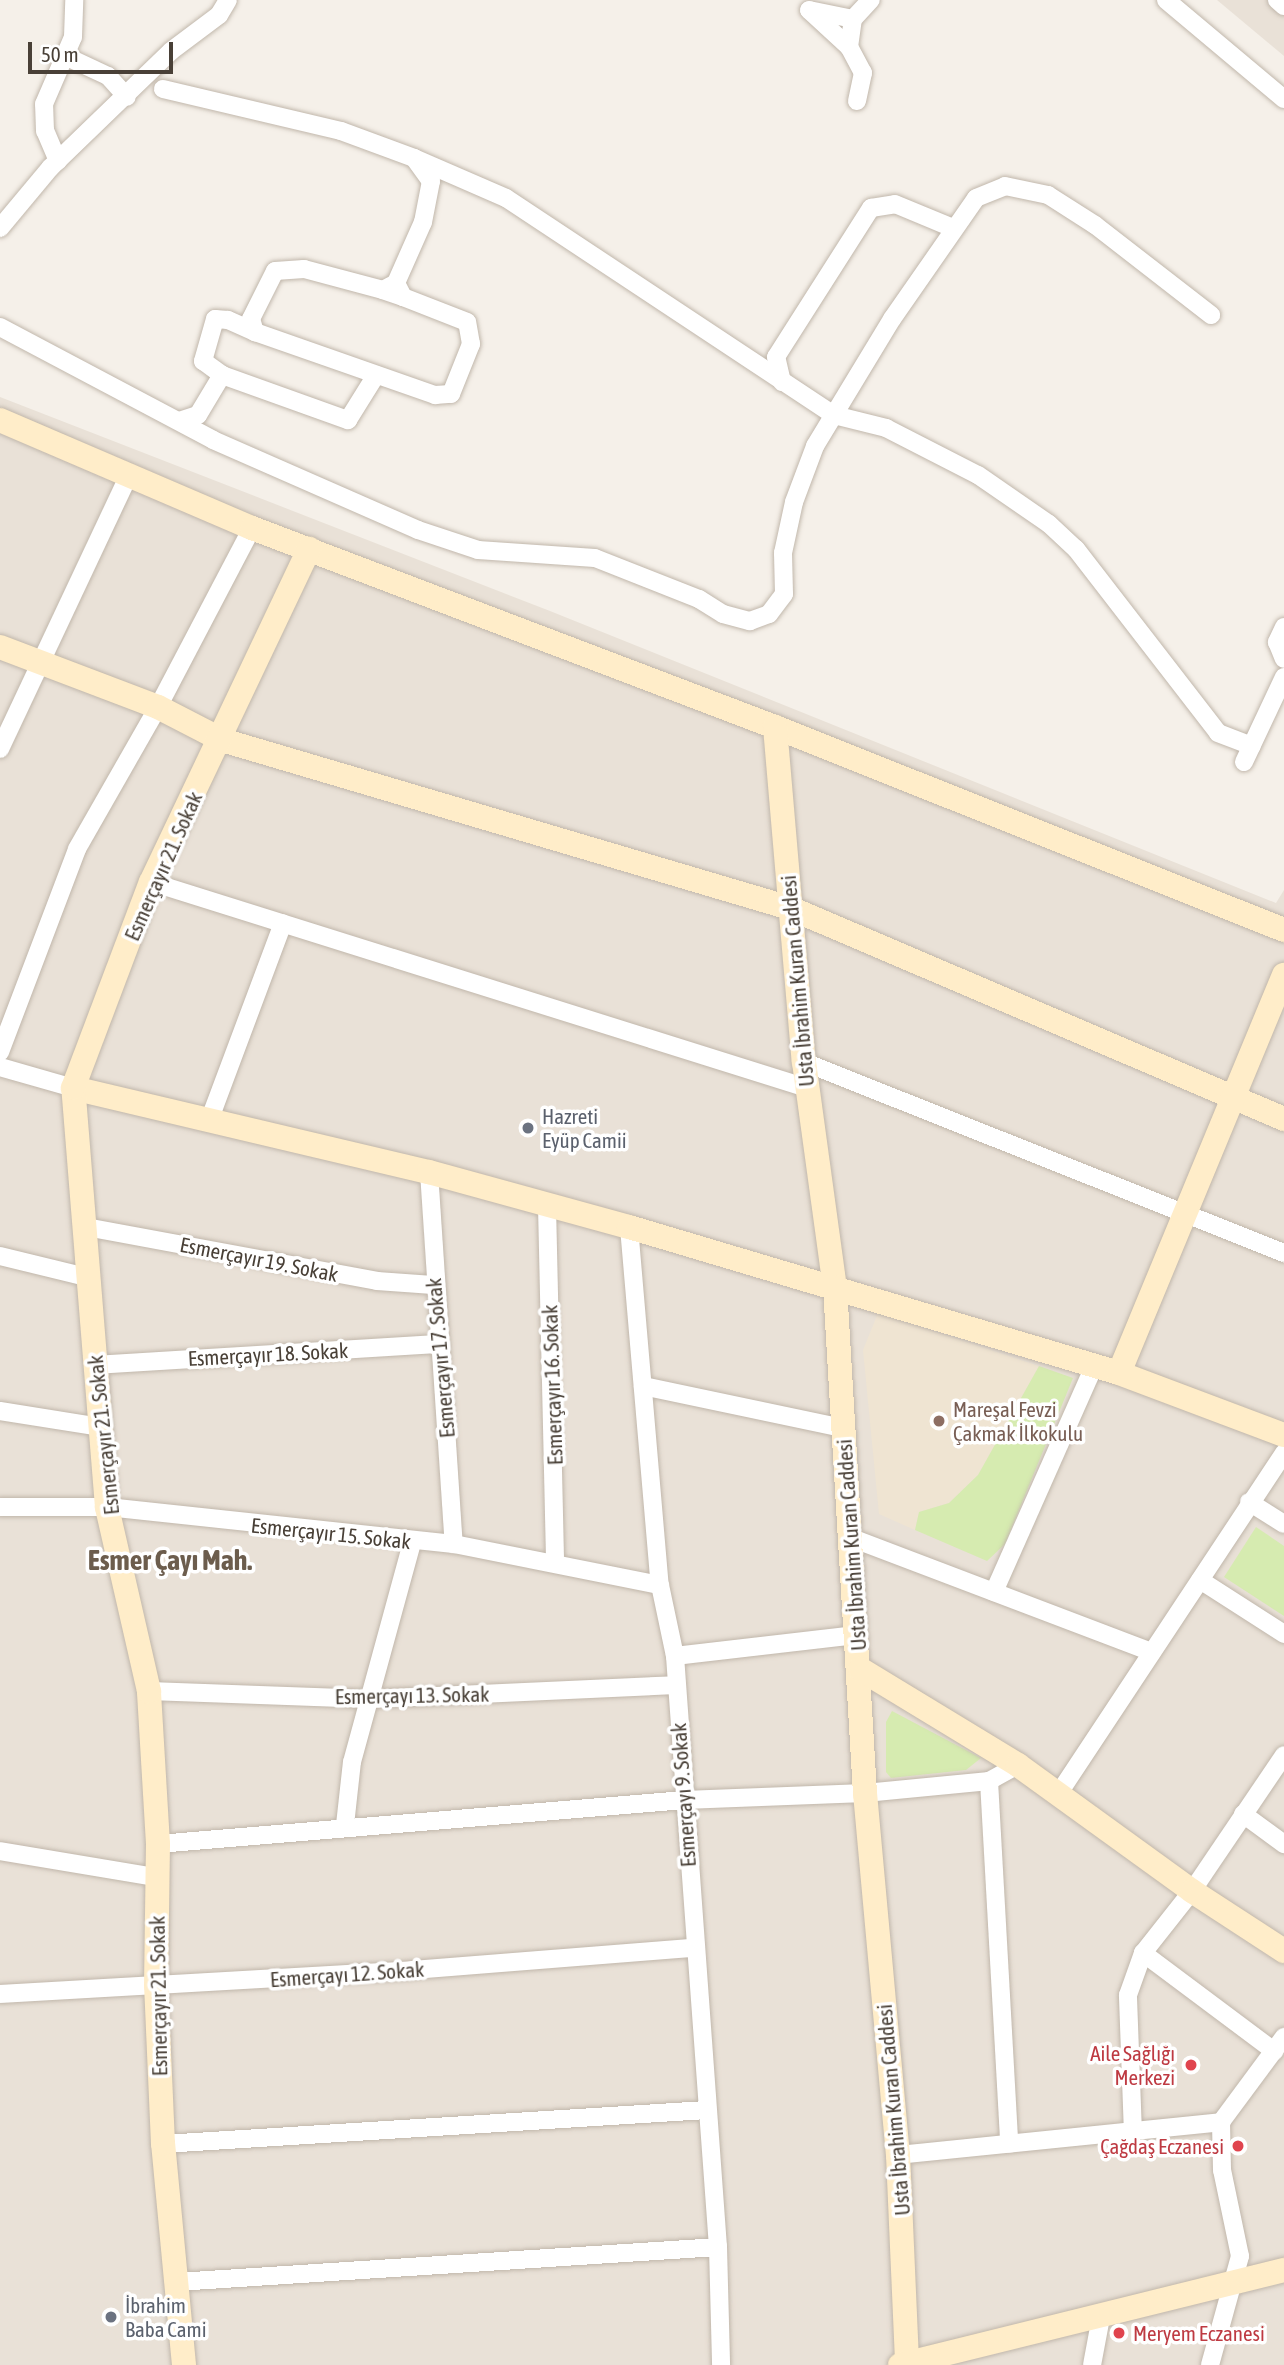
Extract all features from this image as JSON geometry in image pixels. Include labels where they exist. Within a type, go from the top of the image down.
[{"type":"street","points":[[58,161],[45,131],[44,104],[73,37],[74,0]]},
{"type":"street","points":[[0,228],[58,161],[131,94],[156,66],[219,15],[228,0]]},
{"type":"street","points":[[849,47],[853,19],[871,0]]},
{"type":"street","points":[[1166,0],[1284,99]]},
{"type":"street","points":[[1276,0],[1284,6]]},
{"type":"street","points":[[805,5],[853,19]]},
{"type":"street","points":[[805,5],[849,47],[863,73],[857,101]]},
{"type":"street","points":[[65,56],[108,76],[131,94],[163,89],[341,131],[414,158],[439,176],[506,198],[745,360],[834,415],[886,428],[978,475],[1049,524],[1076,549],[1218,733],[1252,746]]},
{"type":"street","points":[[156,66],[163,89]]},
{"type":"street","points":[[394,290],[439,176]]},
{"type":"street","points":[[0,327],[214,440],[418,530],[478,550],[594,558],[699,599],[723,614],[750,621],[769,614],[783,594],[783,553],[794,502],[834,415],[953,228],[976,198],[1005,186],[1048,195],[1096,225],[1211,315]]},
{"type":"street","points":[[782,382],[776,357],[871,208],[895,204],[953,228]]},
{"type":"street","points":[[253,325],[275,271],[304,269],[394,290],[467,322],[471,344],[451,394],[435,396],[253,325],[215,319],[206,338],[203,360],[220,378],[348,419],[376,375]]},
{"type":"street","points":[[745,360],[776,357]]},
{"type":"street","points":[[179,421],[198,415],[220,378]]},
{"type":"street","points":[[198,415],[214,440]]},
{"type":"street","points":[[1,424],[251,528],[775,727],[1284,930]]},
{"type":"street","points":[[0,749],[129,475]]},
{"type":"street","points":[[0,1052],[77,849],[158,707],[251,528]]},
{"type":"street","name":"Esmerçayır 21. Sokak","points":[[184,2365],[163,2144],[156,1986],[158,1844],[149,1691],[107,1507],[73,1088],[151,882],[222,740],[309,550]]},
{"type":"street","points":[[1284,627],[1277,642],[1284,659]]},
{"type":"street","points":[[0,647],[158,707],[222,740],[790,908],[1284,1119]]},
{"type":"street","points":[[1244,762],[1284,677]]},
{"type":"street","name":"Usta İbrahim Kuran Caddesi","points":[[775,727],[804,1062],[835,1287],[849,1537],[860,1669],[864,1793],[898,2155],[905,2365]]},
{"type":"street","points":[[151,882],[807,1088]]},
{"type":"street","points":[[209,1121],[283,923]]},
{"type":"street","points":[[1118,1373],[1188,1214],[1284,975]]},
{"type":"street","points":[[804,1062],[1284,1253]]},
{"type":"street","points":[[0,1066],[73,1088],[429,1172],[629,1227],[1118,1373],[1284,1436]]},
{"type":"street","name":"Esmerçayır 17. Sokak","points":[[429,1172],[433,1285],[440,1344],[454,1544]]},
{"type":"street","name":"Esmerçayır 16. Sokak","points":[[547,1206],[555,1563]]},
{"type":"street","name":"Esmerçayır 19. Sokak","points":[[86,1227],[377,1281],[433,1285]]},
{"type":"street","name":"Esmerçayı 9. Sokak","points":[[629,1227],[660,1585],[675,1656],[694,1948],[718,2247],[721,2365]]},
{"type":"street","points":[[0,1256],[90,1278]]},
{"type":"street","name":"Esmerçayır 18. Sokak","points":[[95,1365],[440,1344]]},
{"type":"street","points":[[994,1592],[1094,1366]]},
{"type":"street","points":[[643,1386],[843,1428]]},
{"type":"street","points":[[0,1411],[100,1427]]},
{"type":"street","points":[[1059,1793],[1249,1502],[1284,1454]]},
{"type":"street","points":[[1249,1502],[1284,1524]]},
{"type":"street","name":"Esmerçayır 15. Sokak","points":[[0,1507],[107,1507],[412,1542],[454,1544],[660,1585]]},
{"type":"street","points":[[849,1537],[1153,1652]]},
{"type":"street","points":[[345,1825],[352,1762],[412,1542]]},
{"type":"street","points":[[1200,1580],[1284,1634]]},
{"type":"street","points":[[675,1656],[856,1635]]},
{"type":"street","points":[[860,1669],[1017,1765],[1192,1891],[1284,1951]]},
{"type":"street","name":"Esmerçayı 13. Sokak","points":[[149,1691],[370,1699],[676,1685]]},
{"type":"street","points":[[1133,2134],[1128,1995],[1143,1953],[1192,1891],[1284,1755]]},
{"type":"street","points":[[158,1844],[345,1825],[477,1820],[684,1800],[864,1793],[989,1781],[1017,1765]]},
{"type":"street","points":[[989,1781],[1009,2143]]},
{"type":"street","points":[[1243,1814],[1284,1844]]},
{"type":"street","points":[[0,1851],[156,1877]]},
{"type":"street","name":"Esmerçayı 12. Sokak","points":[[0,1994],[156,1986],[694,1948]]},
{"type":"street","points":[[1143,1953],[1279,2044],[1221,2122],[1222,2169],[1240,2256],[1236,2283],[1210,2365]]},
{"type":"street","points":[[163,2144],[707,2110]]},
{"type":"street","points":[[898,2155],[1133,2134],[1221,2122]]},
{"type":"street","points":[[177,2282],[718,2247]]},
{"type":"street","points":[[905,2365],[1284,2270]]},
{"type":"street","points":[[1092,2365],[1101,2317]]},
{"type":"shaded area","points":[[1217,0],[1284,0],[1284,56]]},
{"type":"shaded area","points":[[0,397],[550,611],[1276,903],[1284,890],[1284,2365],[0,2365]]},
{"type":"shaded area","name":"Mareşal Fevzi Çakmak İlkokulu","points":[[878,1313],[1039,1366],[978,1475],[949,1503],[919,1512],[915,1530],[879,1514],[863,1350]]},
{"type":"green space","points":[[1039,1366],[1073,1378],[1005,1544],[987,1561],[915,1530],[919,1512],[949,1503],[978,1475]]},
{"type":"green space","points":[[1256,1527],[1284,1546],[1284,1616],[1224,1577]]},
{"type":"green space","points":[[892,1711],[981,1758],[966,1770],[891,1778],[886,1772],[886,1722]]},
{"type":"place","name":"Hazreti Eyüp Camii","points":[[528,1128]]},
{"type":"place","name":"Mareşal Fevzi Çakmak İlkokulu","points":[[939,1421]]},
{"type":"place","name":"Aile Sağlığı Merkezi","points":[[1191,2065]]},
{"type":"place","name":"Çağdaş Eczanesi","points":[[1238,2146]]},
{"type":"place","name":"İbrahim Baba Cami","points":[[111,2317]]},
{"type":"place","name":"Meryem Eczanesi","points":[[1119,2333]]},
{"type":"district","name":"Esmer Çayı Mah.","points":[[170,1560]]}]
